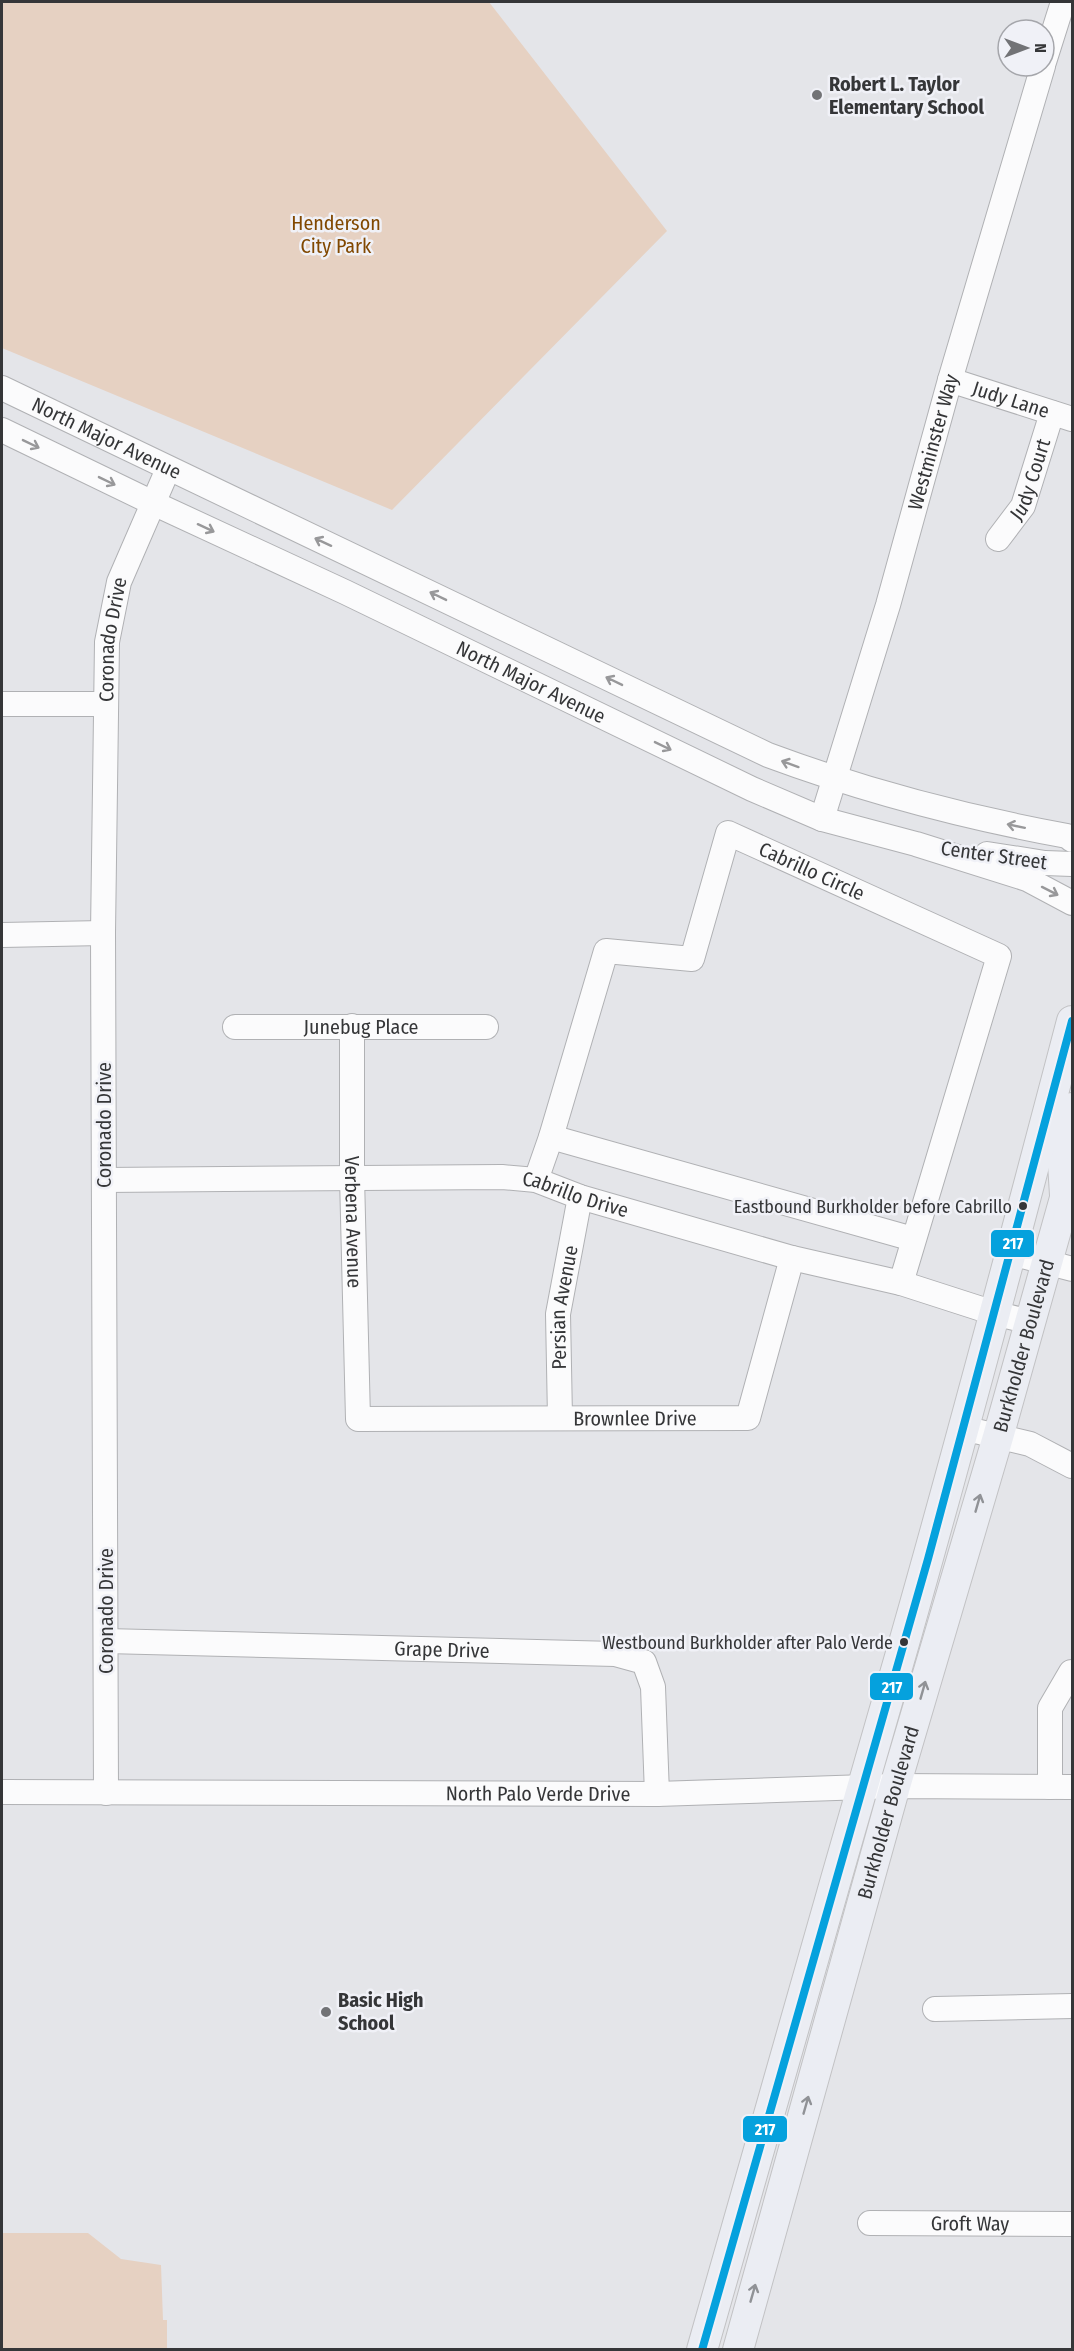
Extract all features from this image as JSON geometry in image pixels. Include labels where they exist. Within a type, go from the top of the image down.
[{"type":"main road","name":"Burkholder Boulevard","points":[[702,2349],[860,1789],[905,1638],[1072,1021]]},
{"type":"main road","name":"Burkholder Boulevard","points":[[738,2349],[895,1786],[1030,1322],[1060,1266],[1069,1185],[1062,1147],[1072,1108]]},
{"type":"street","name":"Westminster Way","points":[[1056,24],[1063,2]]},
{"type":"street","name":"Westminster Way","points":[[822,819],[888,605],[950,380],[1039,78]]},
{"type":"street","name":"Judy Lane","points":[[950,380],[1062,416]]},
{"type":"street","name":"North Major Avenue","points":[[2,388],[768,755],[835,780],[930,807],[1070,837]]},
{"type":"street","name":"Judy Court","points":[[998,539],[1023,506],[1062,416]]},
{"type":"street","name":"North Major Avenue","points":[[2,430],[752,789],[822,819],[916,844],[1027,879],[1072,903]]},
{"type":"street","name":"Coronado Drive","points":[[106,1793],[103,933],[106,642],[119,582],[168,469]]},
{"type":"street","points":[[355,597],[376,567]]},
{"type":"street","points":[[2,704],[106,704]]},
{"type":"street","name":"Cabrillo Circle","points":[[536,1180],[606,951],[692,959],[728,833],[999,956],[901,1283]]},
{"type":"street","name":"Center Street","points":[[916,844],[1045,863],[1072,864]]},
{"type":"street","points":[[2,935],[103,933]]},
{"type":"street","name":"Verbena Avenue","points":[[352,1026],[352,1177],[358,1419]]},
{"type":"street","name":"Junebug Place","points":[[236,1027],[486,1027]]},
{"type":"street","points":[[551,1137],[913,1239]]},
{"type":"street","name":"Cabrillo Drive","points":[[104,1180],[352,1177],[502,1177],[536,1180],[580,1197],[792,1258],[901,1283],[994,1313],[1030,1322]]},
{"type":"street","name":"Persian Avenue","points":[[560,1418],[558,1314],[580,1197]]},
{"type":"street","points":[[1011,1253],[1060,1266]]},
{"type":"street","name":"Brownlee Drive","points":[[358,1419],[748,1418],[792,1258]]},
{"type":"street","points":[[963,1428],[1030,1444],[1072,1466]]},
{"type":"street","name":"Grape Drive","points":[[106,1641],[615,1654],[634,1659],[644,1662],[653,1686],[657,1794]]},
{"type":"street","points":[[1061,1787],[1050,1708],[1071,1672]]},
{"type":"street","name":"North Palo Verde Drive","points":[[2,1792],[657,1794],[860,1789],[895,1786],[1061,1787]]},
{"type":"street","points":[[935,2009],[1072,2006]]},
{"type":"street","name":"Groft Way","points":[[870,2223],[1072,2224]]},
{"type":"green space","name":"Henderson City Park","points":[[2,2],[489,2],[667,231],[392,510],[2,348]]},
{"type":"green space","points":[[2,2233],[88,2233],[121,2259],[161,2265],[163,2320],[167,2320],[167,2349],[2,2349]]},
{"type":"transit line","name":"217","points":[[702,2350],[928,1559],[1072,1021]]},
{"type":"place","name":"Robert L. Taylor Elementary School","points":[[817,95]]},
{"type":"place","name":"Eastbound Burkholder before Cabrillo","points":[[1023,1206]]},
{"type":"place","name":"Westbound Burkholder after Palo Verde","points":[[904,1642]]},
{"type":"place","name":"Basic High School","points":[[326,2012]]}]
